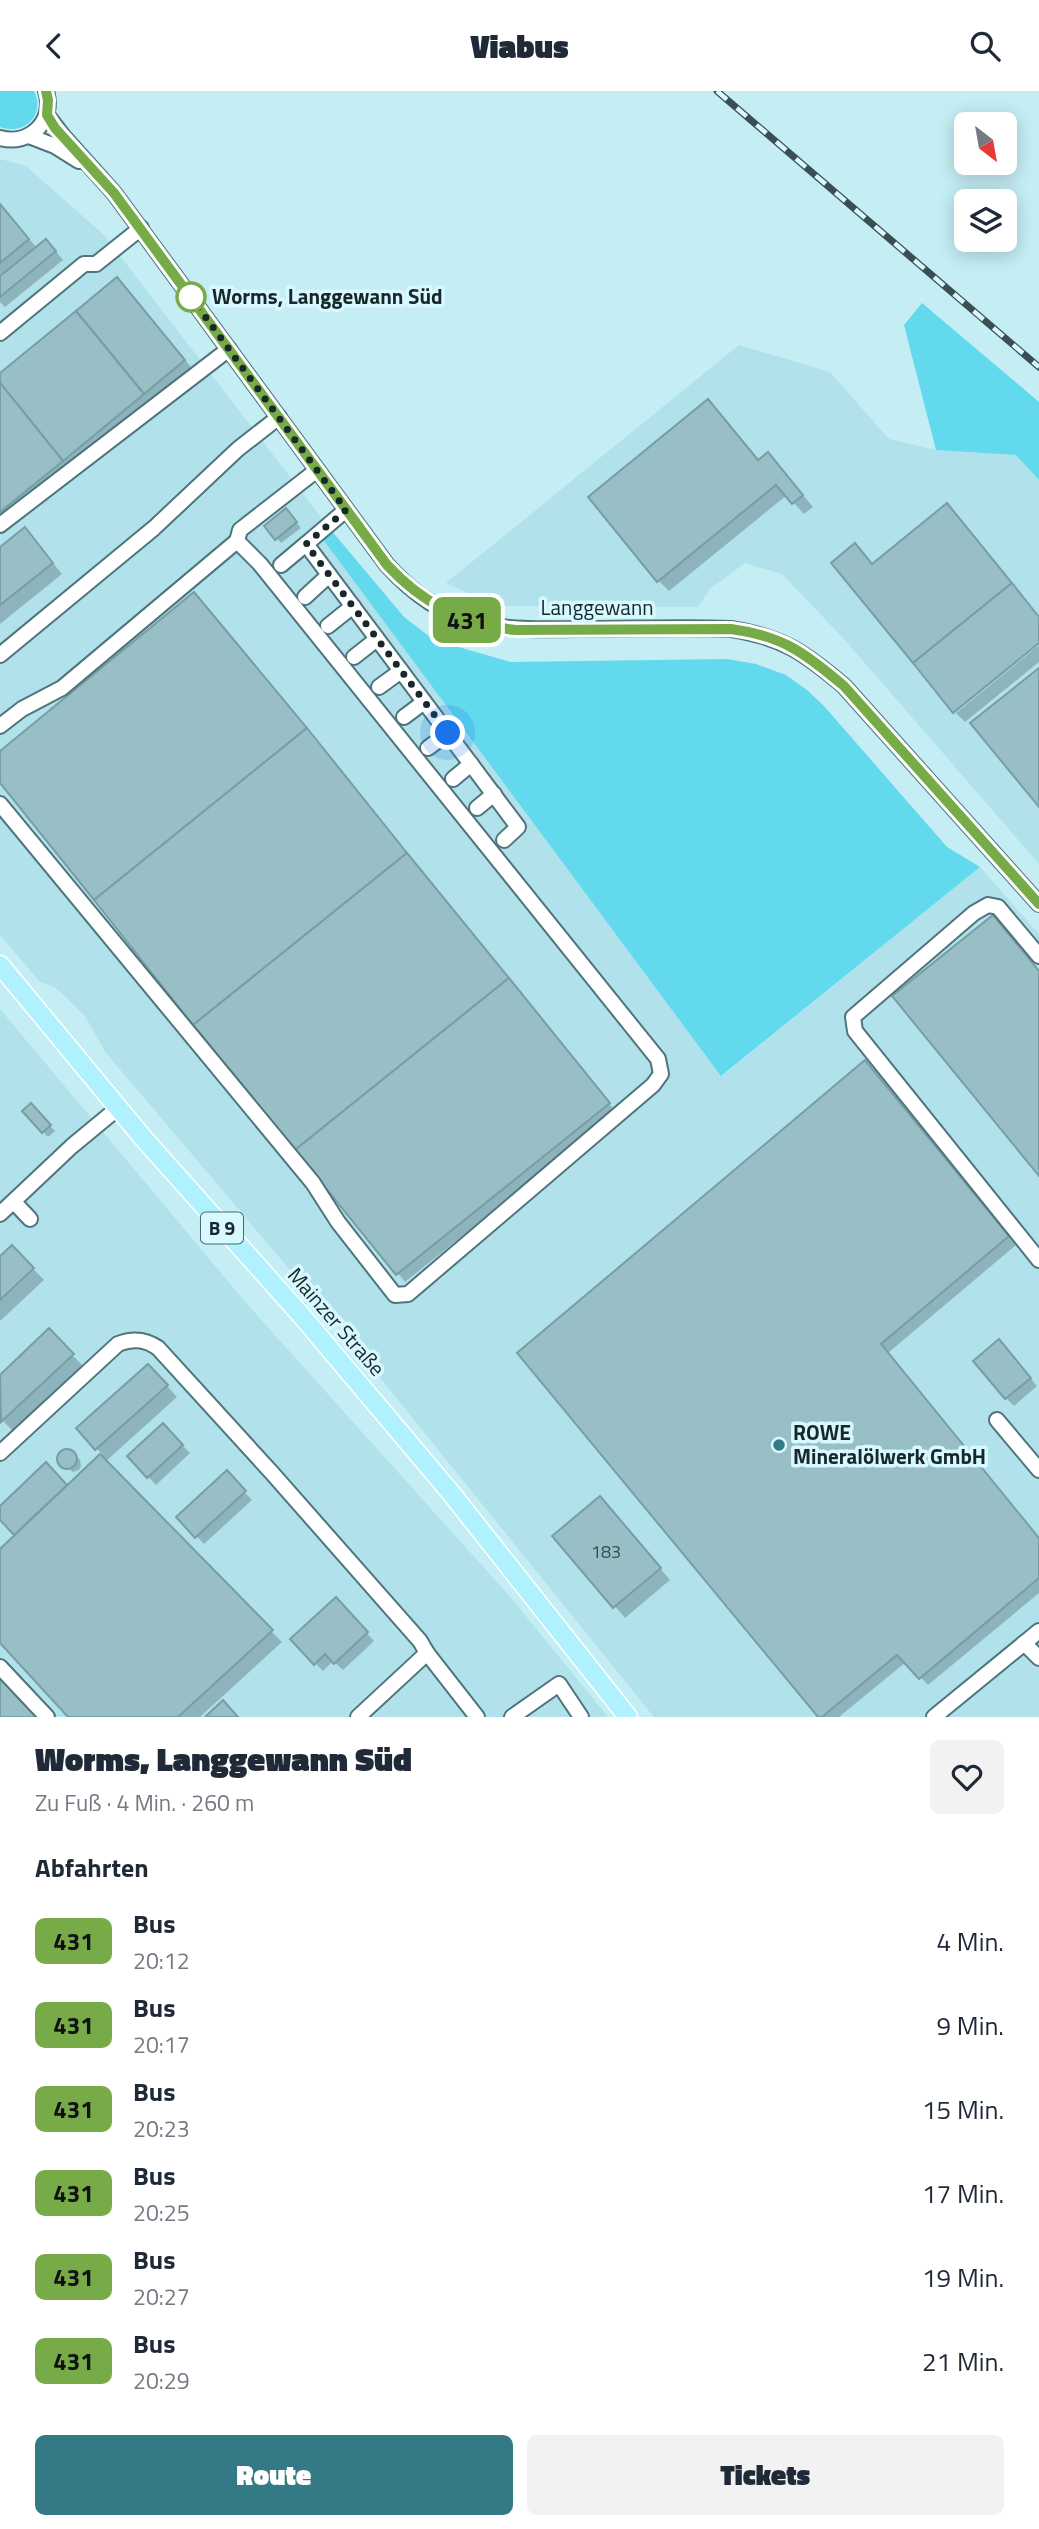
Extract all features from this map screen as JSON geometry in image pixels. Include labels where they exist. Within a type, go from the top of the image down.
[{"type":"main road","name":"Mainzer Straße","points":[[0,965],[118,1108],[301,1315],[451,1493],[628,1717]]},
{"type":"street","points":[[0,138],[11,140],[29,136],[37,131],[47,115],[46,91]]},
{"type":"street","name":"Langgewann","points":[[47,115],[114,193],[401,581],[433,604],[472,622],[495,628],[731,629],[757,633],[794,648],[810,657],[844,686],[1039,904]]},
{"type":"street","name":"Langgewann","points":[[29,136],[55,146],[93,169]]},
{"type":"street","points":[[0,333],[84,264],[96,264],[141,229]]},
{"type":"street","points":[[0,525],[229,349]]},
{"type":"street","points":[[0,655],[154,528],[238,449],[279,417]]},
{"type":"street","points":[[0,726],[22,709],[62,688],[237,541],[240,530],[317,470]]},
{"type":"street","points":[[281,565],[346,510]]},
{"type":"street","points":[[0,804],[313,1183],[338,1222],[396,1295],[408,1294],[653,1085],[661,1073],[658,1059],[260,564],[237,541]]},
{"type":"street","points":[[306,544],[518,827],[504,840]]},
{"type":"street","points":[[305,597],[329,575]]},
{"type":"street","points":[[328,626],[353,606]]},
{"type":"street","points":[[354,657],[377,639]]},
{"type":"street","points":[[379,687],[401,671]]},
{"type":"street","points":[[404,717],[424,702]]},
{"type":"street","points":[[429,748],[448,733]]},
{"type":"street","points":[[453,779],[471,764]]},
{"type":"street","points":[[477,808],[494,795]]},
{"type":"street","points":[[1039,956],[998,908],[988,905],[974,913],[853,1017],[855,1031],[1039,1260]]},
{"type":"street","points":[[0,1215],[72,1146],[118,1108]]},
{"type":"street","points":[[14,1202],[30,1219]]},
{"type":"street","points":[[0,1453],[118,1344],[128,1340],[149,1342],[158,1348],[272,1473],[420,1641],[477,1717]]},
{"type":"street","points":[[998,1420],[1039,1470]]},
{"type":"street","points":[[934,1717],[1039,1630]]},
{"type":"street","points":[[1024,1643],[1039,1658]]},
{"type":"street","points":[[358,1717],[428,1653]]},
{"type":"street","points":[[0,1667],[47,1717]]},
{"type":"street","points":[[512,1717],[559,1684],[581,1717]]},
{"type":"shaded area","points":[[0,91],[34,91],[37,108],[31,121],[17,129],[0,127]]},
{"type":"shaded area","points":[[0,159],[26,166],[104,235],[331,530],[722,1076],[980,867],[1039,934],[1039,1717],[654,1717],[352,1343],[106,1053],[85,1016],[56,988],[40,982],[0,935]]},
{"type":"shaded area","points":[[922,303],[1039,402],[1039,480],[1016,455],[936,450],[904,325]]},
{"type":"shaded area","points":[[739,345],[830,372],[889,439],[936,450],[1016,455],[1039,480],[1039,864],[844,639],[782,574],[745,563],[710,589],[698,607],[504,606],[446,583]]},
{"type":"shaded area","points":[[331,530],[404,617],[434,640],[511,662],[727,659],[756,664],[786,675],[824,706],[947,847],[980,867],[721,1076],[322,538]]},
{"type":"shaded area","points":[[0,1009],[247,1304],[512,1599],[608,1717],[0,1717]]},
{"type":"building","points":[[0,204],[29,239],[0,263]]},
{"type":"building","points":[[46,239],[56,251],[0,297],[0,276]]},
{"type":"building","points":[[117,277],[185,360],[144,394],[76,311]]},
{"type":"building","points":[[76,311],[144,394],[63,461],[0,383],[0,373]]},
{"type":"building","points":[[0,383],[63,461],[0,512]]},
{"type":"building","points":[[708,399],[758,460],[768,452],[803,495],[792,504],[776,485],[657,582],[588,497]]},
{"type":"building","points":[[947,503],[1012,583],[913,663],[831,563],[855,543],[872,564]]},
{"type":"building","points":[[286,508],[297,522],[275,540],[264,526]]},
{"type":"building","points":[[25,527],[53,563],[0,605],[0,547]]},
{"type":"building","points":[[1012,583],[1039,617],[1039,643],[953,713],[913,663]]},
{"type":"building","points":[[194,592],[307,728],[94,900],[0,783],[0,751]]},
{"type":"building","points":[[1039,668],[1039,807],[970,723]]},
{"type":"building","points":[[307,728],[407,853],[193,1025],[94,900]]},
{"type":"building","points":[[407,853],[509,978],[295,1150],[193,1025]]},
{"type":"building","points":[[993,915],[1039,971],[1039,1176],[892,996]]},
{"type":"building","points":[[509,978],[610,1103],[396,1275],[295,1150]]},
{"type":"building","name":"ROWE Mineralölwerk GmbH","points":[[865,1060],[1009,1236],[881,1344],[1039,1538],[1039,1578],[919,1679],[897,1655],[822,1717],[818,1717],[517,1353]]},
{"type":"building","points":[[31,1103],[51,1125],[42,1133],[22,1111]]},
{"type":"building","points":[[12,1245],[34,1268],[0,1300],[0,1256]]},
{"type":"building","points":[[49,1328],[74,1354],[1,1422],[0,1375]]},
{"type":"building","points":[[999,1339],[1031,1378],[1005,1399],[973,1361]]},
{"type":"building","points":[[148,1364],[168,1385],[95,1450],[76,1428]]},
{"type":"building","points":[[163,1423],[183,1445],[147,1478],[127,1456]]},
{"type":"building","points":[[67,1449],[74,1452],[77,1459],[74,1466],[67,1469],[60,1466],[57,1459],[60,1452]]},
{"type":"building","points":[[100,1454],[273,1630],[178,1717],[68,1717],[0,1643],[0,1549]]},
{"type":"building","points":[[46,1462],[67,1485],[14,1535],[0,1520],[0,1506]]},
{"type":"building","points":[[227,1470],[246,1491],[195,1538],[176,1517]]},
{"type":"building","points":[[600,1496],[661,1568],[613,1608],[552,1536]]},
{"type":"building","points":[[336,1597],[368,1632],[334,1664],[325,1654],[314,1665],[290,1639]]},
{"type":"building","points":[[0,1672],[41,1717],[0,1717]]},
{"type":"building","points":[[223,1700],[238,1717],[205,1717]]},
{"type":"railway","points":[[717,91],[1039,367]]},
{"type":"bus line","name":"431","points":[[46,91],[47,115],[55,128],[114,193],[363,534],[401,581],[453,615],[495,628],[731,629],[757,633],[785,643],[810,657],[844,686],[1039,904]]},
{"type":"place","name":"Worms, Langgewann Süd","points":[[191,297]]},
{"type":"place","name":"ROWE Mineralölwerk GmbH","points":[[779,1445]]},
{"type":"route","points":[[191,297],[346,510],[306,544],[448,733]]}]
